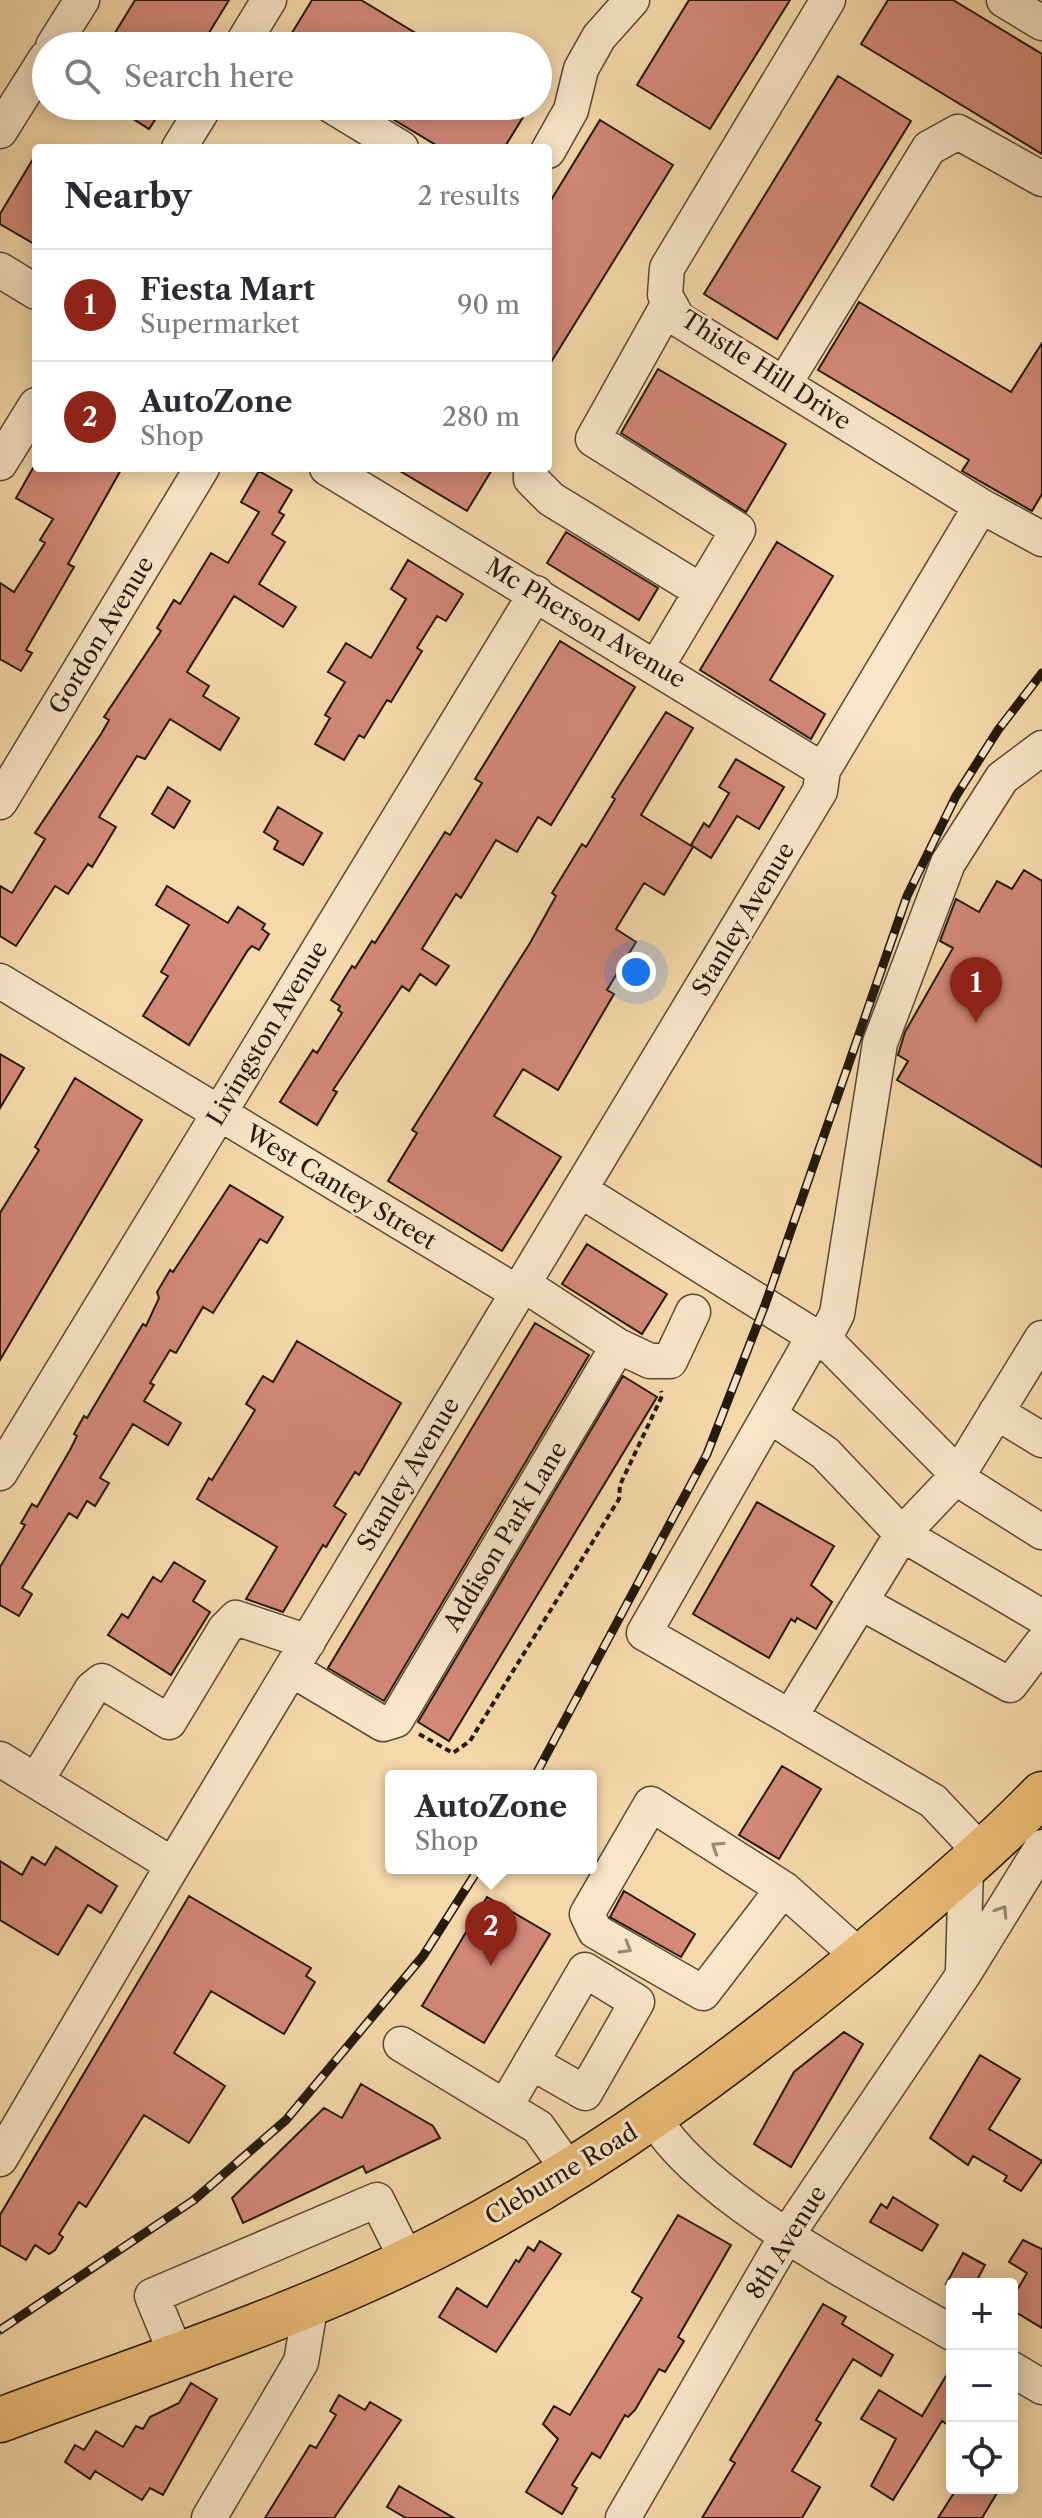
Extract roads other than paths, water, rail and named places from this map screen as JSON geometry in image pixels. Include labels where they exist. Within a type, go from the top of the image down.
[{"type":"main road","name":"Cleburne Road","points":[[0,2420],[311,2303],[407,2260],[570,2172],[654,2118],[787,2018],[974,1860],[1042,1794]]},
{"type":"street","points":[[62,32],[82,0]]},
{"type":"street","points":[[250,32],[269,0]]},
{"type":"street","points":[[552,144],[571,110],[587,58],[613,19],[632,0]]},
{"type":"street","name":"Thistle Hill Drive","points":[[828,0],[667,268],[665,295],[678,319],[981,506],[1042,539]]},
{"type":"street","points":[[1004,0],[1042,23]]},
{"type":"street","points":[[0,131],[32,80]]},
{"type":"street","points":[[181,144],[196,120]]},
{"type":"street","points":[[346,120],[366,139],[385,144]]},
{"type":"street","points":[[784,384],[929,148],[958,132],[1042,179]]},
{"type":"street","points":[[0,270],[32,290]]},
{"type":"street","points":[[657,666],[687,583],[732,541],[593,439],[669,303]]},
{"type":"street","points":[[0,463],[32,411]]},
{"type":"street","name":"Gordon Avenue","points":[[0,802],[200,472]]},
{"type":"street","name":"Mc Pherson Avenue","points":[[334,472],[657,666],[821,780]]},
{"type":"street","points":[[531,472],[531,479],[551,499],[687,583]]},
{"type":"street","name":"Stanley Avenue","points":[[0,2159],[173,1865],[580,1190],[981,506]]},
{"type":"street","name":"Livingston Avenue","points":[[0,1473],[536,593]]},
{"type":"street","points":[[963,1975],[974,1860],[933,1801],[644,1633],[769,1415],[837,1314],[880,1043],[948,863],[1002,778],[1042,748]]},
{"type":"street","name":"West Cantey Street","points":[[0,981],[218,1113],[521,1288]]},
{"type":"street","points":[[580,1190],[818,1338],[969,1486],[1042,1532]]},
{"type":"street","points":[[521,1288],[618,1346],[650,1361],[670,1361],[693,1312]]},
{"type":"street","points":[[790,1717],[902,1534],[958,1475],[1042,1338]]},
{"type":"street","name":"Addison Park Lane","points":[[299,1655],[383,1724],[396,1720],[618,1346]]},
{"type":"street","points":[[996,1412],[1042,1440]]},
{"type":"street","points":[[769,1415],[825,1453],[902,1534],[1042,1617]]},
{"type":"street","points":[[860,1602],[1010,1685],[1042,1643]]},
{"type":"street","points":[[36,1781],[92,1689],[102,1681],[169,1722],[225,1629],[236,1618],[299,1655]]},
{"type":"street","points":[[0,1759],[173,1865]]},
{"type":"street","points":[[783,1889],[703,1993],[595,1931],[587,1914],[651,1804],[783,1889],[860,1957]]},
{"type":"street","name":"8th Avenue","points":[[623,2518],[787,2235],[963,1975],[1042,1847]]},
{"type":"street","points":[[401,2044],[538,2127],[570,2172]]},
{"type":"street","points":[[505,2107],[531,2062]]},
{"type":"street","points":[[654,2118],[669,2143],[711,2180],[787,2235],[946,2329]]},
{"type":"street","points":[[176,2354],[152,2296],[377,2200],[407,2260]]},
{"type":"street","points":[[209,2518],[301,2362],[311,2303]]},
{"type":"street","points":[[1018,2373],[1042,2387]]},
{"type":"railway","points":[[538,1770],[707,1454],[765,1305],[907,896],[956,796],[998,730],[1042,673]]},
{"type":"railway","points":[[0,2330],[194,2200],[286,2120],[423,1956],[475,1874]]},
{"type":"place","name":"Fiesta Mart","points":[[976,1023]]},
{"type":"place","name":"AutoZone","points":[[491,1966]]}]
